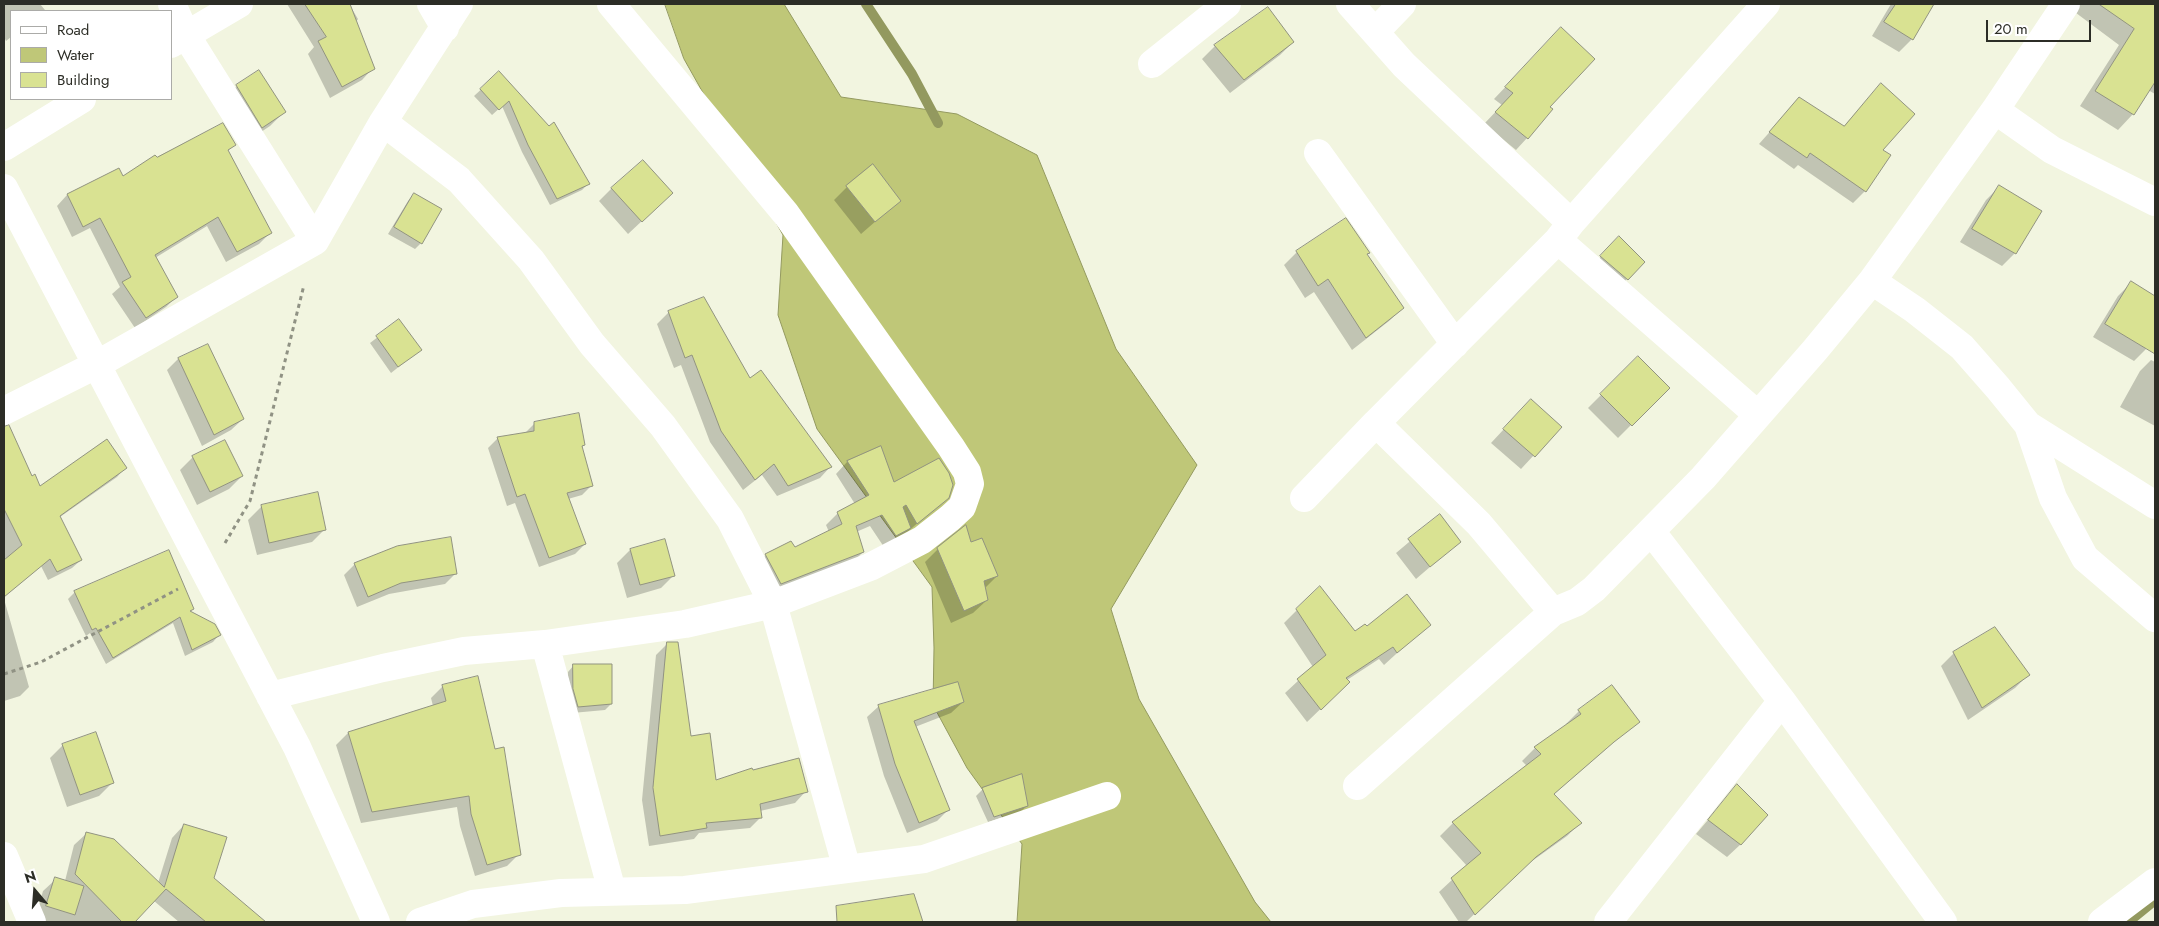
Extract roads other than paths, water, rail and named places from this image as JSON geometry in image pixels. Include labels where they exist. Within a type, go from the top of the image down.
[{"type":"street","points":[[172,4],[179,39],[315,241]]},
{"type":"street","points":[[179,39],[239,4]]},
{"type":"street","points":[[431,4],[445,28]]},
{"type":"street","points":[[4,411],[96,365],[315,241],[383,122],[459,4]]},
{"type":"street","points":[[270,696],[383,668],[464,651],[545,644],[684,624],[773,604],[870,567],[922,540],[962,507],[970,484],[967,472],[951,447],[786,214],[611,4]]},
{"type":"street","points":[[1152,64],[1227,4]]},
{"type":"street","points":[[1350,4],[1404,65],[1565,232],[1758,415]]},
{"type":"street","points":[[1375,32],[1402,4]]},
{"type":"street","points":[[1304,498],[1565,232],[1766,4]]},
{"type":"street","points":[[1357,786],[1553,612],[1577,602],[1594,589],[1703,478],[1815,350],[1872,281],[1995,110],[2066,4]]},
{"type":"street","points":[[4,147],[80,100]]},
{"type":"street","points":[[1995,110],[2052,150],[2155,202]]},
{"type":"street","points":[[383,122],[459,180],[531,260],[592,344],[663,426],[730,519],[773,604],[846,869]]},
{"type":"street","points":[[1318,152],[1455,344]]},
{"type":"street","points":[[4,188],[297,747],[376,922]]},
{"type":"street","points":[[1872,281],[1915,310],[1962,347],[2028,424],[2155,505]]},
{"type":"street","points":[[1376,423],[1479,524],[1553,612]]},
{"type":"street","points":[[2028,424],[2053,498],[2085,558],[2155,618]]},
{"type":"street","points":[[1651,531],[1782,701],[1943,922]]},
{"type":"street","points":[[545,644],[612,891]]},
{"type":"street","points":[[1613,921],[1782,701]]},
{"type":"street","points":[[420,922],[473,904],[561,893],[685,890],[924,859],[1107,796]]},
{"type":"street","points":[[4,856],[32,922]]},
{"type":"street","points":[[2102,922],[2155,882]]},
{"type":"water","points":[[665,4],[784,4],[841,97],[957,114],[1037,155],[1116,349],[1197,465],[1111,609],[1139,699],[1255,902],[1271,922],[1017,922],[1022,844],[967,768],[933,705],[932,587],[817,429],[778,315],[783,235],[684,59]]},
{"type":"waterway","points":[[866,4],[912,74],[938,123]]},
{"type":"waterway","points":[[2128,922],[2155,900]]}]
